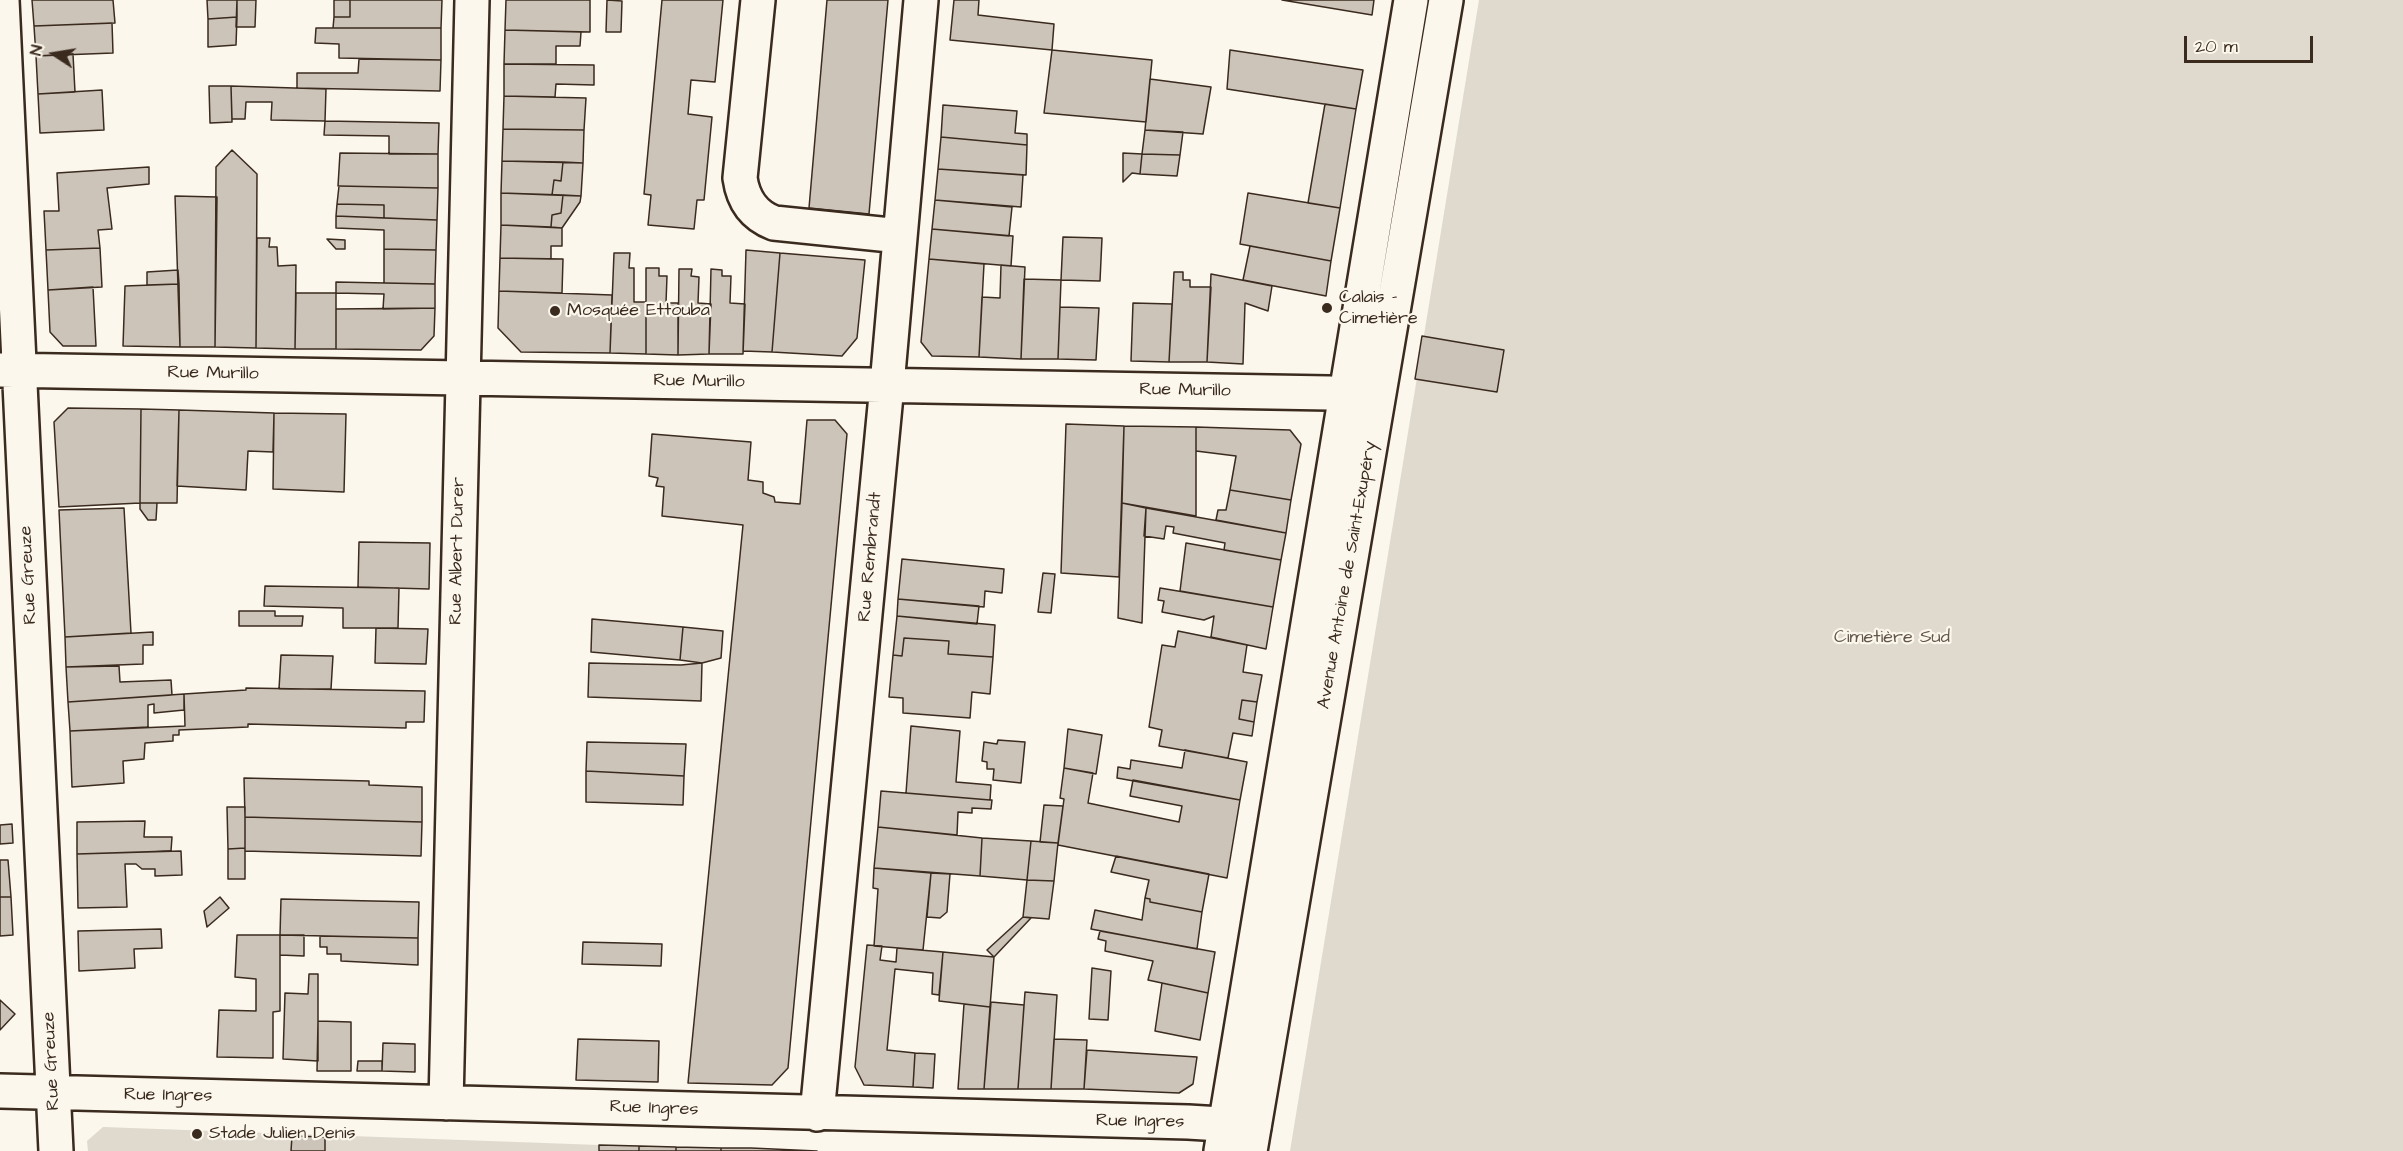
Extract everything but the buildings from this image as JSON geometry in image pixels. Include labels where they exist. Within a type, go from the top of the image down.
[{"type":"street","name":"Rue Greuze","points":[[2,0],[10,371],[56,1151]]},
{"type":"street","name":"Rue Albert Durer","points":[[446,1103],[472,0]]},
{"type":"street","points":[[758,0],[741,168],[745,199],[757,214],[774,223],[900,236]]},
{"type":"street","name":"Rue Rembrandt","points":[[817,1114],[887,385],[921,0]]},
{"type":"street","name":"Avenue Antoine de Saint-Exupéry","points":[[1238,1138],[1346,394],[1411,0]]},
{"type":"street","name":"Avenue Antoine de Saint-Exupéry","points":[[1238,1138],[1378,397],[1446,0]]},
{"type":"street","name":"Rue Murillo","points":[[10,371],[887,385],[1346,394],[1378,397]]},
{"type":"street","name":"Rue Ingres","points":[[0,1091],[817,1114],[1238,1138]]},
{"type":"green space","name":"Cimetière Sud","points":[[1479,0],[2403,0],[2403,1151],[1290,1151]]},
{"type":"green space","name":"Stade Julien Denis","points":[[103,1127],[599,1145],[599,1151],[88,1151],[87,1141]]},
{"type":"place","name":"Calais – Cimetière","points":[[1327,308]]},
{"type":"place","name":"Mosquée Ettouba","points":[[555,311]]},
{"type":"place","name":"Stade Julien Denis","points":[[197,1134]]}]
